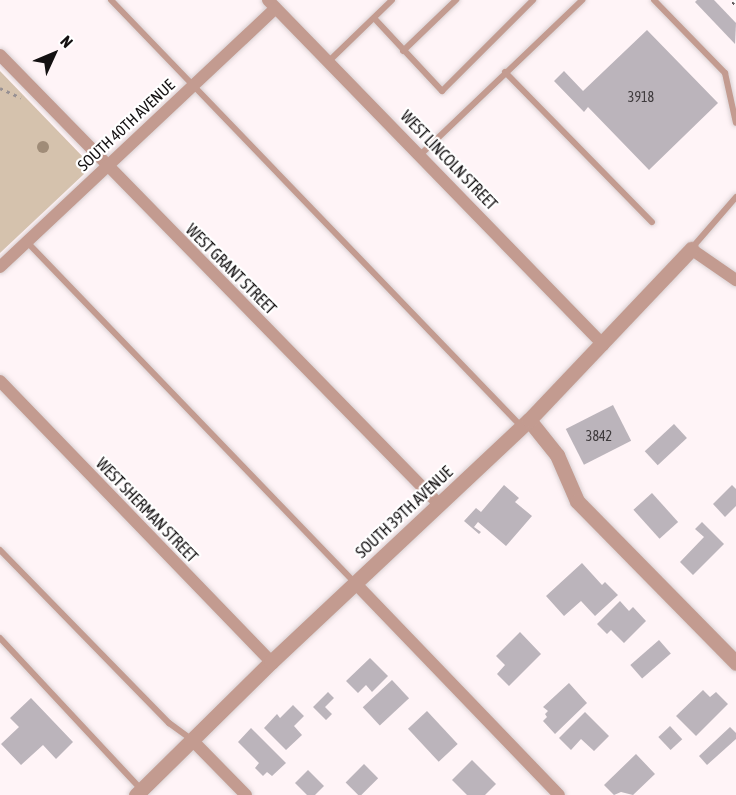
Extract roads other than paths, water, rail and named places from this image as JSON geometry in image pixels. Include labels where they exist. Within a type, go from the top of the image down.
[{"type":"street","name":"SOUTH 40TH AVENUE","points":[[0,267],[193,85],[272,4]]},
{"type":"street","name":"WEST LINCOLN STREET","points":[[272,4],[603,345]]},
{"type":"street","name":"WEST GRANT STREET","points":[[0,55],[105,166],[440,504]]},
{"type":"street","name":"SOUTH 39TH AVENUE","points":[[139,792],[271,662],[525,423],[603,345],[643,298],[691,249]]},
{"type":"street","points":[[691,249],[736,280]]},
{"type":"street","name":"WEST SHERMAN STREET","points":[[0,381],[271,662]]},
{"type":"street","points":[[525,423],[557,455],[577,501],[736,663]]},
{"type":"street","points":[[355,583],[559,795]]},
{"type":"street","points":[[192,740],[246,795]]},
{"type":"lane","points":[[111,0],[525,423]]},
{"type":"lane","points":[[328,62],[392,0]]},
{"type":"lane","points":[[404,51],[456,0]]},
{"type":"lane","points":[[374,18],[442,91],[533,0]]},
{"type":"lane","points":[[420,156],[582,0]]},
{"type":"lane","points":[[654,0],[725,74],[736,123]]},
{"type":"lane","points":[[505,72],[652,222]]},
{"type":"lane","points":[[691,249],[736,197]]},
{"type":"lane","points":[[27,241],[355,583]]},
{"type":"lane","points":[[0,550],[169,723],[192,740]]},
{"type":"lane","points":[[0,638],[139,792]]}]
